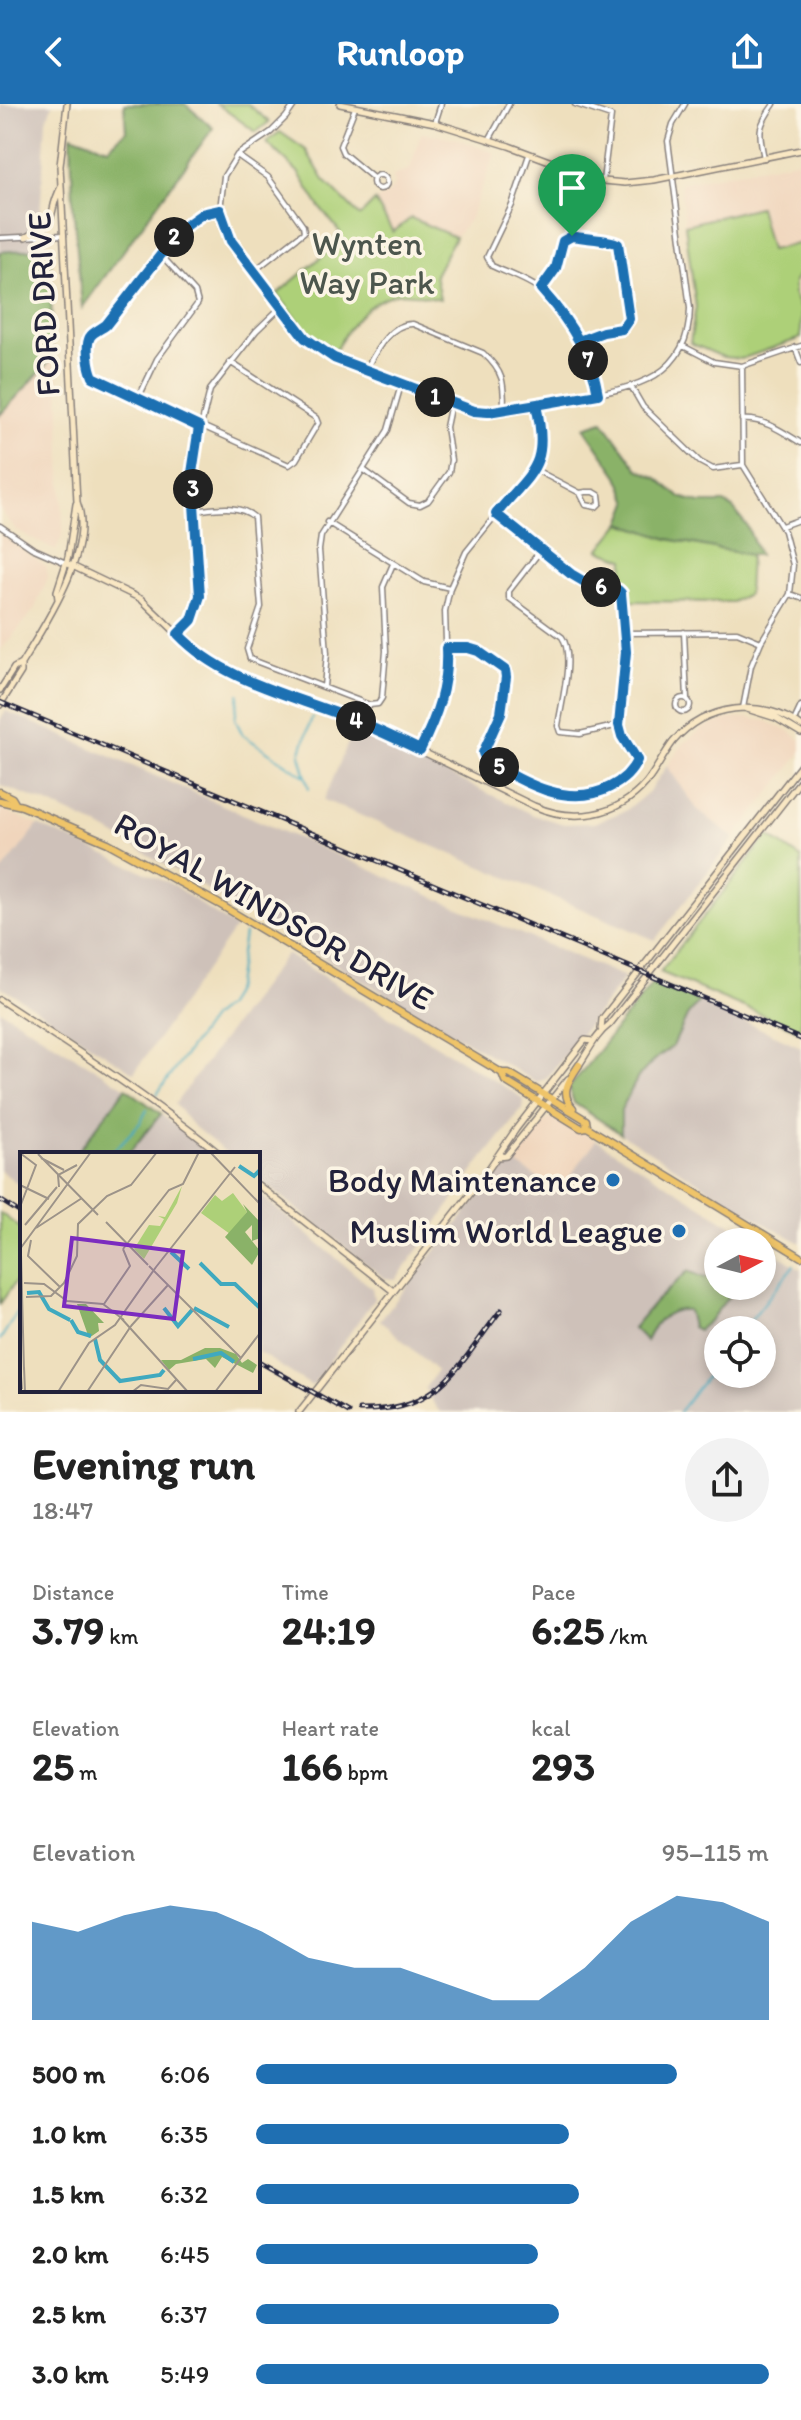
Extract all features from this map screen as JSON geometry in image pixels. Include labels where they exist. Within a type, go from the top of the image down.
[{"type":"main road","name":"FORD DRIVE","points":[[0,705],[63,593],[69,565],[73,511],[77,502],[62,187],[62,142],[67,104]]},
{"type":"main road","points":[[340,104],[435,123],[603,181],[625,183],[672,176],[801,150]]},
{"type":"main road","points":[[26,237],[45,227],[53,217],[56,196],[62,187]]},
{"type":"main road","points":[[69,565],[141,599],[210,663],[231,674],[360,722],[546,812],[565,816],[610,810],[635,794],[652,776],[675,740],[687,729],[717,713],[743,708],[764,709],[801,726]]},
{"type":"main road","name":"FORD DRIVE","points":[[0,690],[14,668],[21,664]]},
{"type":"main road","points":[[743,708],[776,718],[801,733]]},
{"type":"main road","points":[[601,1030],[602,1019],[801,765]]},
{"type":"main road","points":[[498,1157],[506,1156],[547,1106],[593,1047],[593,1041],[601,1030],[610,1024],[801,780]]},
{"type":"main road","name":"ROYAL WINDSOR DRIVE","points":[[0,792],[15,803]]},
{"type":"main road","name":"ROYAL WINDSOR DRIVE","points":[[0,801],[15,803],[108,843],[219,904],[584,1119]]},
{"type":"main road","points":[[0,1000],[117,1076],[218,1152]]},
{"type":"main road","points":[[299,1412],[585,1040],[593,1041]]},
{"type":"main road","points":[[579,1065],[567,1082],[565,1091],[569,1104],[581,1113],[587,1127]]},
{"type":"main road","name":"ROYAL WINDSOR DRIVE","points":[[502,1073],[505,1081],[537,1101],[581,1128],[587,1127],[801,1257]]},
{"type":"main road","points":[[260,1187],[393,1291]]},
{"type":"street","points":[[295,104],[270,133],[237,155],[224,176],[220,210],[231,241],[305,338],[334,358],[474,411],[504,410],[632,388],[660,373],[682,346],[689,327],[690,308],[668,141],[673,124],[685,104]]},
{"type":"street","points":[[435,123],[441,104]]},
{"type":"street","points":[[489,140],[509,104]]},
{"type":"street","points":[[575,104],[611,116],[603,181]]},
{"type":"street","points":[[764,158],[759,136],[760,123],[774,104]]},
{"type":"street","points":[[355,108],[340,146],[343,153],[373,178]]},
{"type":"street","points":[[237,155],[268,177],[303,226],[304,232],[254,271]]},
{"type":"street","points":[[529,155],[512,205],[487,257],[492,266],[541,289],[558,308],[592,367],[598,394]]},
{"type":"street","points":[[220,210],[190,221],[106,325],[92,334],[89,342],[90,372],[93,377],[199,427],[289,465],[296,460],[318,423],[316,418],[230,362]]},
{"type":"street","points":[[0,238],[64,235]]},
{"type":"street","points":[[541,289],[556,268],[563,241],[568,236],[618,244],[628,323],[622,329],[579,341]]},
{"type":"street","points":[[139,398],[157,359],[198,303],[195,292],[161,255]]},
{"type":"street","points":[[178,634],[192,620],[199,604],[192,463],[210,390],[256,331],[281,307]]},
{"type":"street","points":[[365,371],[384,340],[407,323],[413,324],[483,353],[490,359],[501,372],[504,410]]},
{"type":"street","points":[[682,346],[714,362],[742,366],[798,346],[801,363]]},
{"type":"street","points":[[742,366],[743,465],[782,526],[793,565],[790,594],[761,642],[748,676],[743,708]]},
{"type":"street","points":[[324,687],[327,653],[319,550],[321,536],[327,522],[388,430],[401,385]]},
{"type":"street","points":[[632,388],[643,407],[700,462],[713,469],[743,465]]},
{"type":"street","points":[[364,470],[409,503],[420,505],[428,501],[449,472],[451,460],[446,427],[451,403]]},
{"type":"street","points":[[420,750],[441,701],[447,673],[445,611],[450,588],[466,552],[534,469],[541,456],[543,441],[536,405]]},
{"type":"street","points":[[742,420],[774,426],[801,443]]},
{"type":"street","points":[[534,469],[580,493],[597,493],[600,497],[598,505],[594,508],[586,505],[580,493]]},
{"type":"street","points":[[194,511],[232,508],[245,510],[254,517],[261,607],[247,649],[248,656],[254,662],[370,705],[380,702],[386,651],[383,587],[393,564]]},
{"type":"street","points":[[446,648],[478,651],[505,670],[501,713],[484,749],[484,758],[541,788],[577,796],[591,795],[619,782],[637,760],[619,725],[626,633],[621,593],[588,584],[496,514]]},
{"type":"street","points":[[782,526],[801,519]]},
{"type":"street","points":[[327,522],[424,582],[450,588]]},
{"type":"street","points":[[0,526],[32,548],[69,565]]},
{"type":"street","points":[[541,550],[511,588],[509,598],[566,643],[566,679],[558,726],[560,732],[580,734],[619,725]]},
{"type":"street","points":[[790,594],[801,598]]},
{"type":"street","points":[[684,632],[687,699]]},
{"type":"street","points":[[626,633],[737,632],[761,642]]},
{"type":"street","points":[[794,721],[801,706]]},
{"type":"shaded area","points":[[0,104],[53,104],[46,120],[38,249],[0,252]]},
{"type":"shaded area","points":[[421,133],[454,138],[495,153],[470,219],[455,237],[411,218],[393,232],[375,201],[389,193],[394,184],[393,176],[410,169]]},
{"type":"shaded area","points":[[801,160],[801,243],[770,250],[760,207],[685,225],[680,183]]},
{"type":"shaded area","points":[[52,359],[59,382],[63,532],[56,551],[16,530],[0,510],[0,414]]},
{"type":"shaded area","points":[[0,534],[46,566],[48,577],[34,610],[0,651]]},
{"type":"shaded area","points":[[6,711],[625,977],[546,1079],[536,1082],[104,829],[0,785],[0,720]]},
{"type":"shaded area","points":[[728,719],[766,721],[789,731],[801,740],[801,753],[734,838],[697,809],[667,766],[684,743],[703,728]]},
{"type":"shaded area","points":[[354,729],[533,815],[564,824],[594,823],[625,811],[649,792],[667,766],[697,809],[734,838],[655,940],[324,800]]},
{"type":"shaded area","points":[[0,809],[38,825],[0,874]]},
{"type":"shaded area","points":[[38,825],[173,885],[235,928],[134,1073],[0,986],[0,874]]},
{"type":"shaded area","points":[[286,954],[524,1101],[523,1108],[396,1279],[384,1278],[260,1180],[260,1152],[226,1152],[192,1125],[175,1104]]},
{"type":"shaded area","points":[[699,1001],[801,1047],[801,1243],[621,1134],[621,1110],[638,1077],[673,1046],[687,1016]]},
{"type":"shaded area","points":[[0,1010],[126,1088],[78,1152],[20,1152],[20,1185],[0,1170]]},
{"type":"shaded area","points":[[161,1114],[208,1152],[130,1152]]},
{"type":"shaded area","points":[[553,1117],[596,1140],[559,1192],[509,1159],[543,1122]]},
{"type":"shaded area","points":[[596,1140],[736,1228],[704,1228],[704,1300],[776,1300],[776,1254],[801,1269],[801,1412],[440,1412],[425,1388],[437,1371],[380,1320],[509,1159],[559,1192]]},
{"type":"shaded area","points":[[260,1195],[372,1288],[374,1299],[312,1386],[260,1353]]},
{"type":"green space","points":[[124,104],[185,104],[213,128],[82,308],[71,135],[108,148],[126,131]]},
{"type":"green space","points":[[217,104],[248,104],[269,122],[256,132]]},
{"type":"green space","name":"Wynten Way Park","points":[[280,132],[306,150],[324,180],[360,216],[375,201],[393,232],[411,218],[455,237],[435,275],[440,299],[406,293],[385,297],[359,316],[335,351],[305,329],[277,294],[326,253],[340,232],[298,172],[266,142]]},
{"type":"green space","points":[[759,207],[770,250],[801,243],[801,270],[794,282],[794,295],[801,311],[801,338],[741,359],[723,357],[690,343],[696,307],[685,225]]},
{"type":"green space","points":[[38,249],[51,263],[52,359],[0,415],[0,252]]},
{"type":"green space","points":[[603,421],[638,469],[657,478],[680,497],[700,503],[724,503],[733,508],[747,526],[759,555],[668,539],[621,523],[629,502],[618,476],[584,427]]},
{"type":"green space","points":[[621,523],[668,539],[750,555],[748,594],[732,602],[623,601],[624,559],[599,550]]},
{"type":"green space","points":[[768,835],[801,858],[801,1031],[660,972]]},
{"type":"green space","points":[[653,982],[699,1001],[687,1016],[673,1046],[638,1077],[621,1110],[621,1134],[574,1103],[569,1088]]},
{"type":"green space","points":[[126,1088],[161,1114],[130,1152],[78,1152]]},
{"type":"green space","points":[[0,1213],[20,1228],[20,1275],[0,1304]]},
{"type":"green space","points":[[688,1271],[704,1278],[704,1300],[726,1300],[713,1316],[704,1316],[704,1325],[698,1330],[692,1327],[688,1310],[668,1314],[653,1328],[646,1341],[633,1328]]},
{"type":"waterway","points":[[239,694],[235,719],[243,735],[306,777],[309,788]]},
{"type":"waterway","points":[[306,777],[300,755],[312,717]]},
{"type":"waterway","points":[[157,1094],[212,1017],[226,1006],[236,986],[244,934]]},
{"type":"waterway","points":[[113,1152],[140,1123],[147,1110]]},
{"type":"waterway","points":[[754,1316],[794,1265]]},
{"type":"waterway","points":[[0,1340],[20,1308]]},
{"type":"waterway","points":[[679,1412],[704,1380]]},
{"type":"railway","points":[[0,702],[801,1039]]},
{"type":"railway","points":[[0,1200],[20,1213]]},
{"type":"railway","points":[[359,1410],[387,1409],[428,1394],[458,1367],[501,1310]]},
{"type":"railway","points":[[260,1362],[348,1412]]},
{"type":"place","name":"Body Maintenance","points":[[613,1180]]},
{"type":"place","name":"Muslim World League","points":[[679,1231]]},
{"type":"route","points":[[572,236],[563,241],[556,268],[541,289],[558,308],[579,341],[592,367],[598,394],[488,412],[474,411],[365,371],[334,358],[305,338],[231,241],[220,210],[202,214],[181,229],[106,325],[92,334],[89,342],[90,372],[93,377],[199,427],[192,473],[200,596],[197,612],[178,634],[193,649],[231,674],[360,722],[420,750],[441,701],[447,673],[446,648],[468,648],[478,651],[505,670],[501,713],[483,753],[486,760],[541,788],[564,795],[591,795],[619,782],[628,774],[637,760],[627,746],[619,725],[626,652],[623,596],[618,590],[588,584],[571,574],[496,514],[534,469],[541,456],[543,441],[536,405],[598,394],[595,377],[592,367],[579,341],[622,329],[629,319],[618,244],[572,236]]}]
